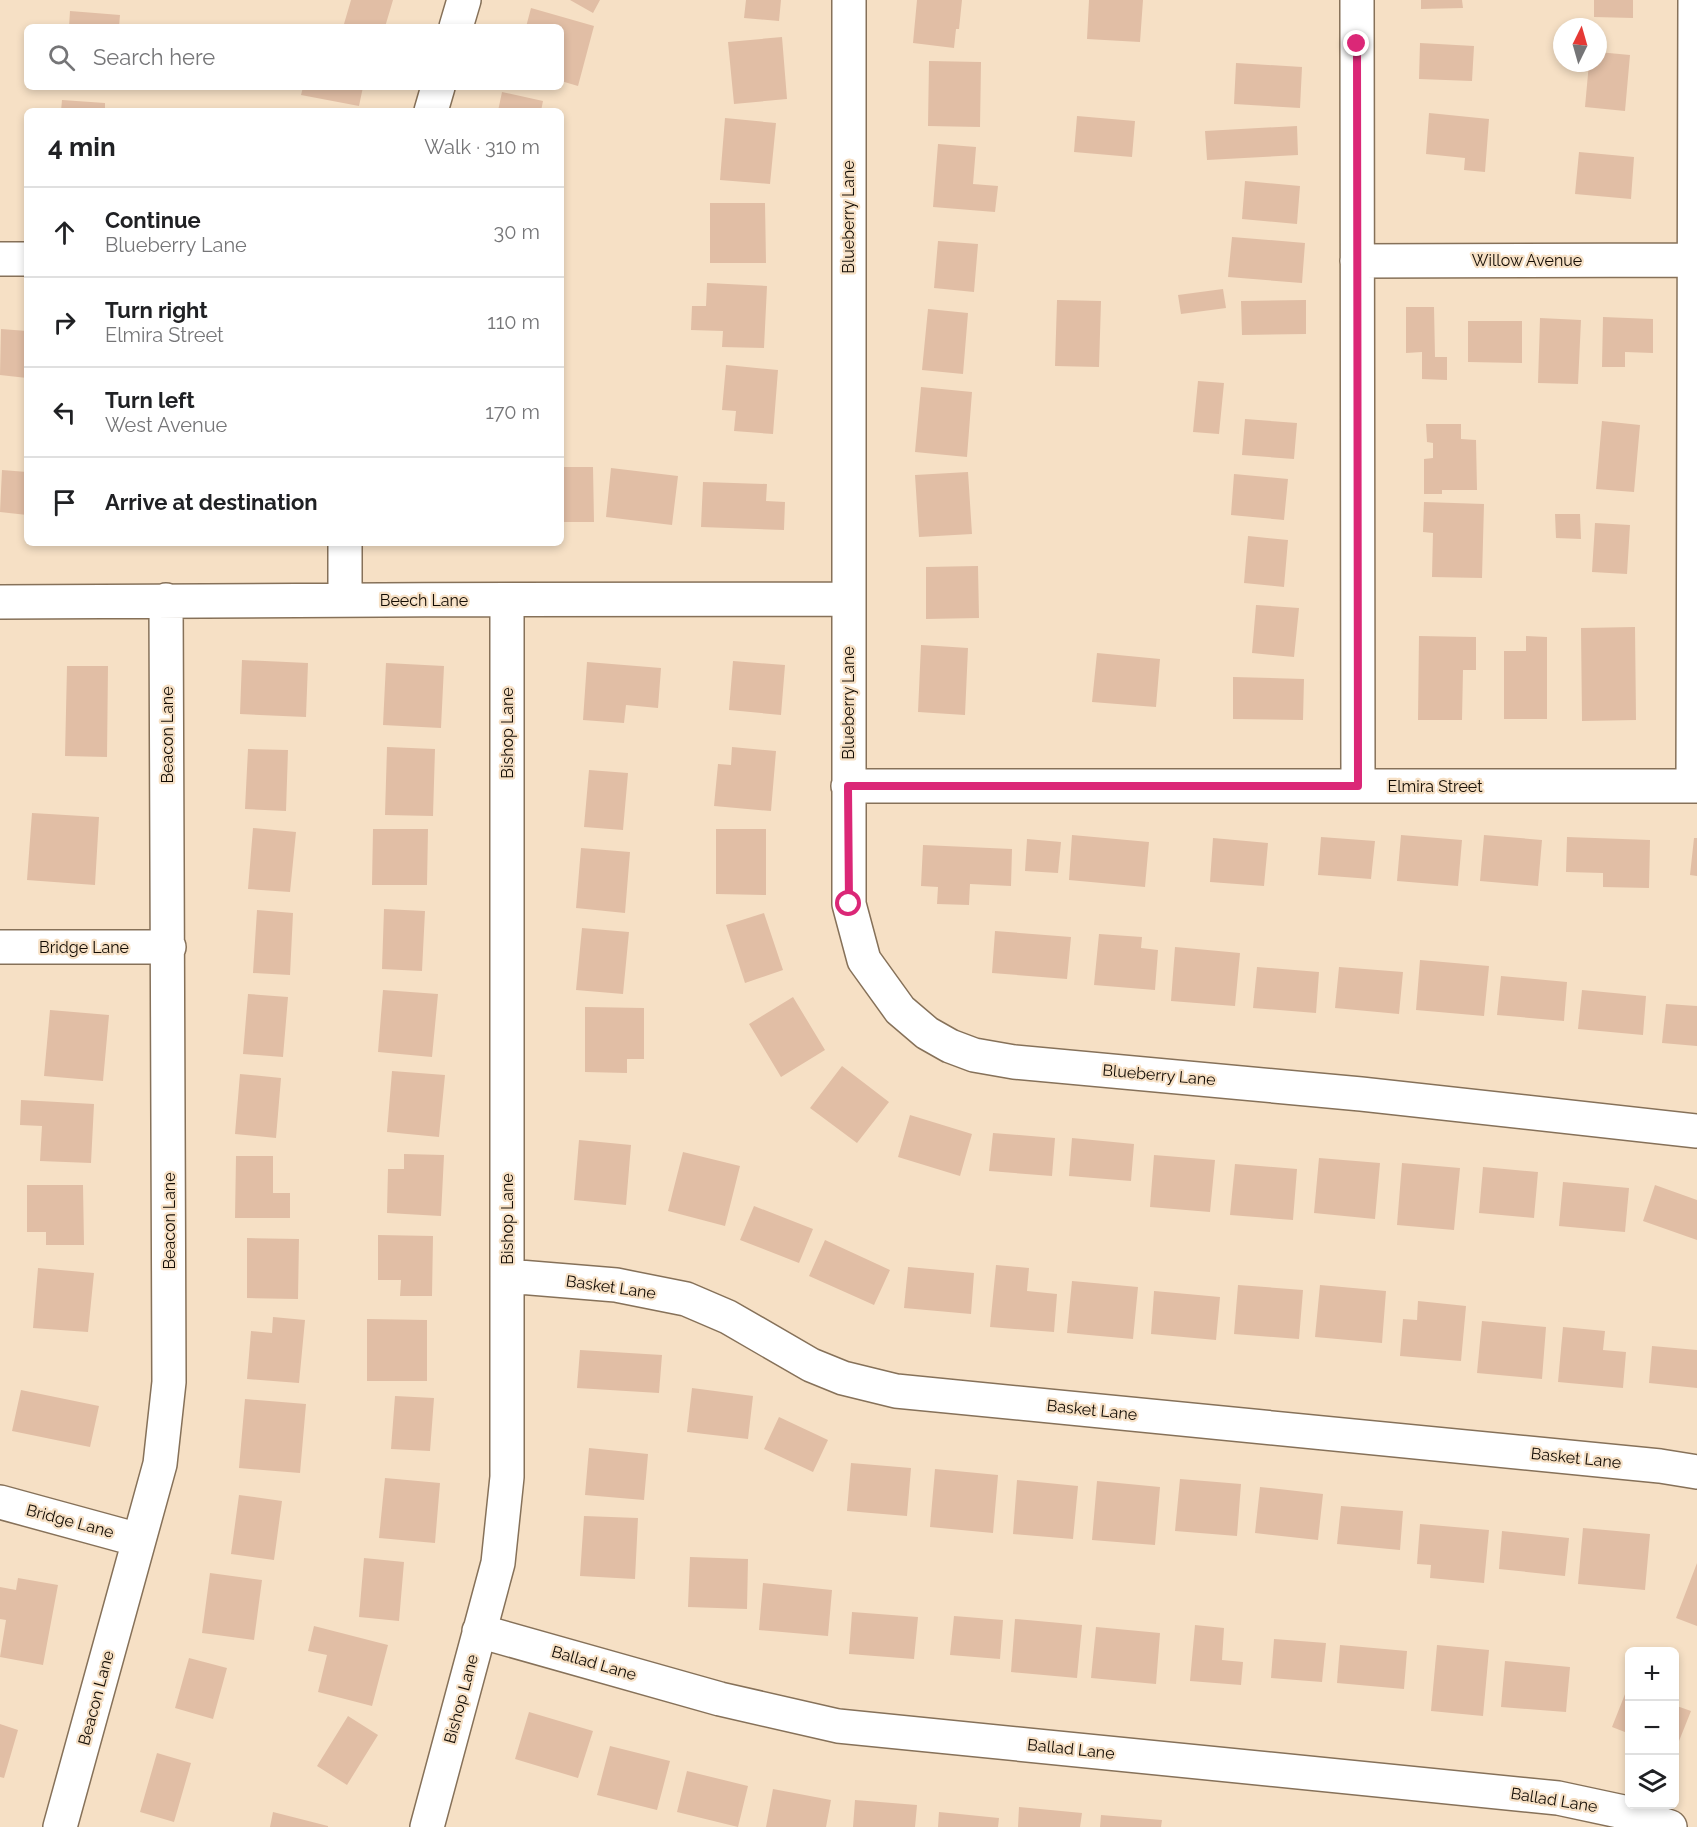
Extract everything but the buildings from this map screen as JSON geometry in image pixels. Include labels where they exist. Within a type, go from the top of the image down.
[{"type":"street","points":[[457,24],[464,0]]},
{"type":"street","name":"Blueberry Lane","points":[[849,0],[849,904],[864,960],[900,1010],[927,1033],[950,1046],[974,1055],[1014,1062],[1361,1094],[1697,1131]]},
{"type":"street","points":[[1358,0],[1358,786]]},
{"type":"street","points":[[1695,0],[1695,786]]},
{"type":"street","points":[[432,108],[437,90]]},
{"type":"street","points":[[0,259],[24,259]]},
{"type":"street","name":"Willow Avenue","points":[[1357,261],[1696,260]]},
{"type":"street","points":[[345,546],[345,599]]},
{"type":"street","name":"Beech Lane","points":[[0,602],[848,599]]},
{"type":"street","name":"Beacon Lane","points":[[60,1827],[160,1464],[169,1382],[166,600]]},
{"type":"street","name":"Bishop Lane","points":[[427,1827],[498,1563],[507,1476],[507,600]]},
{"type":"street","name":"Elmira Street","points":[[848,786],[1695,786]]},
{"type":"street","name":"Bridge Lane","points":[[0,947],[169,947]]},
{"type":"street","name":"Basket Lane","points":[[507,1275],[616,1285],[686,1299],[728,1317],[811,1365],[843,1378],[896,1391],[1648,1465],[1697,1472]]},
{"type":"street","name":"Bridge Lane","points":[[0,1502],[140,1540]]},
{"type":"street","name":"Ballad Lane","points":[[479,1631],[720,1699],[838,1726],[1558,1798],[1628,1813],[1670,1827]]},
{"type":"route","points":[[849,904],[848,786],[1358,786],[1357,44]]}]
